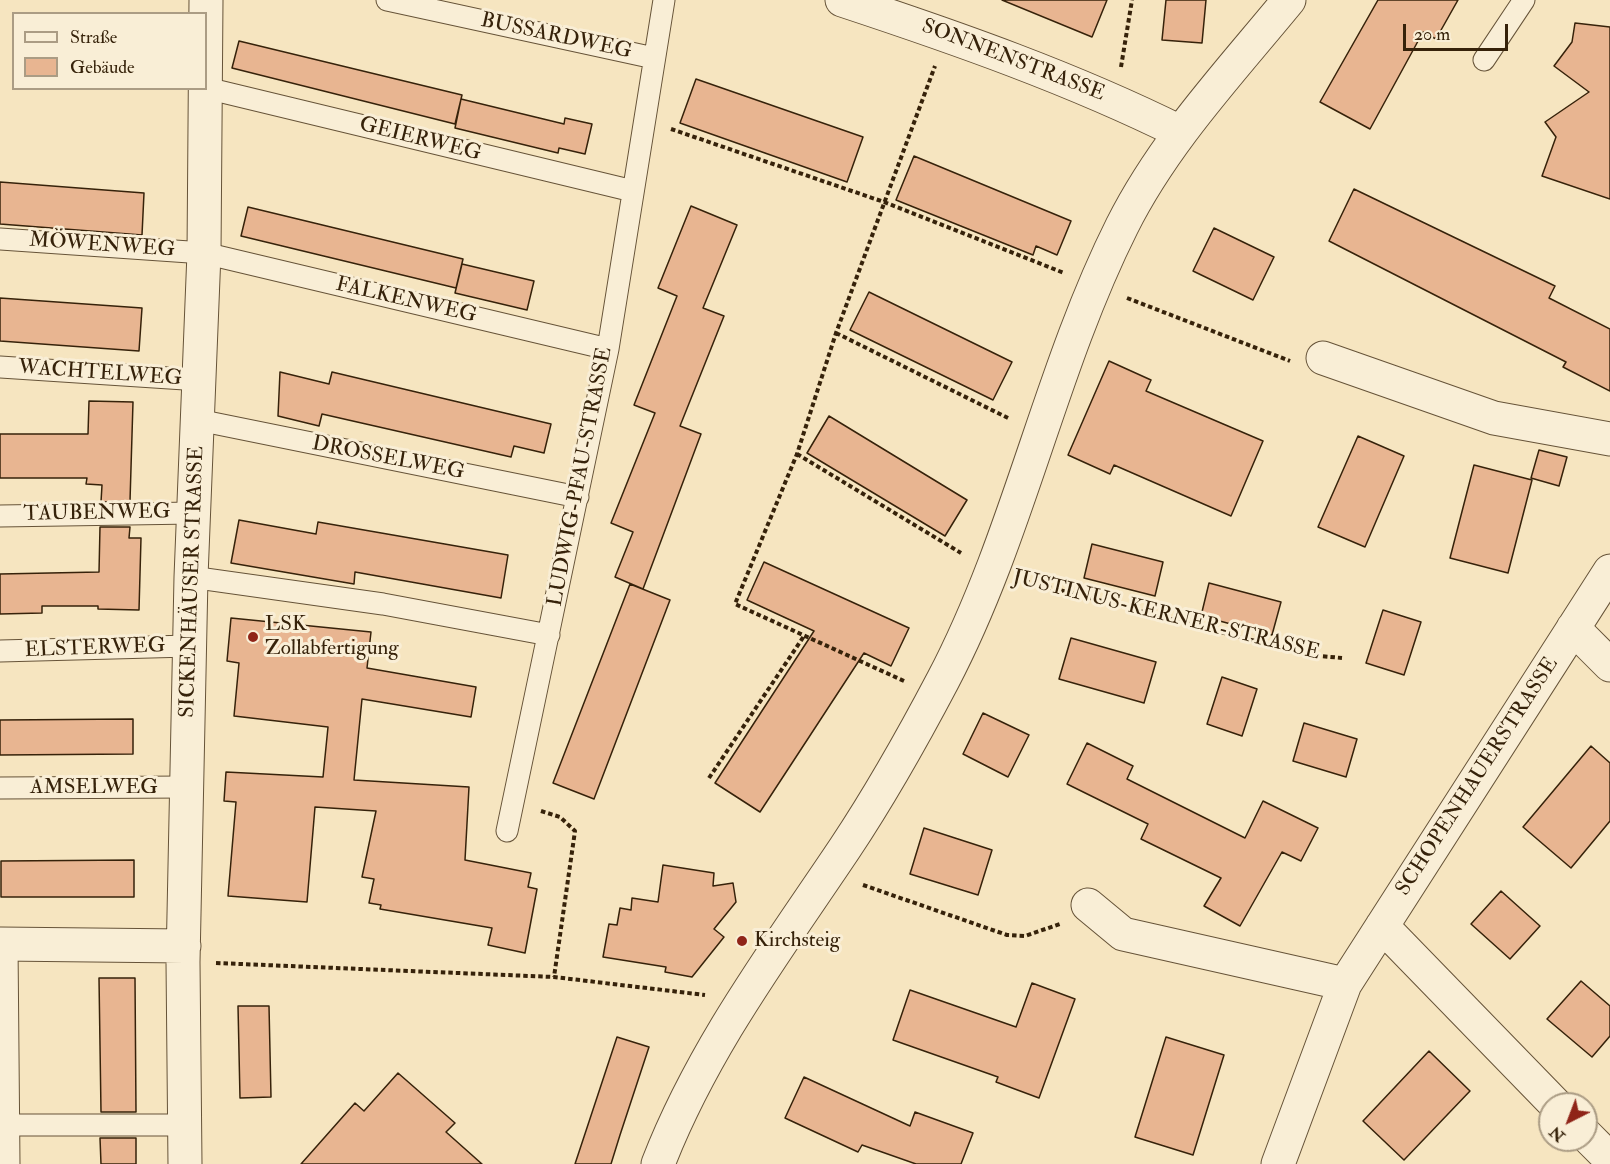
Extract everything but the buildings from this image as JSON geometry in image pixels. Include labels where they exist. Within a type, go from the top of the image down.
[{"type":"street","name":"SONNENSTRASSE","points":[[842,0],[947,34],[1114,99],[1180,132]]},
{"type":"street","name":"JUSTINUS-KERNER-STRASSE","points":[[658,1164],[692,1087],[741,1000],[867,814],[925,714],[961,642],[991,572],[1061,370],[1094,285],[1124,224],[1180,132],[1289,0]]},
{"type":"street","name":"SICKENHÄUSER STRASSE","points":[[185,1164],[184,954],[189,646],[204,253],[206,90]]},
{"type":"street","points":[[1323,358],[1494,418],[1610,440]]},
{"type":"street","name":"SCHOPENHAUERSTRASSE","points":[[1278,1164],[1346,984],[1610,571]]},
{"type":"street","points":[[1573,628],[1610,666]]},
{"type":"street","points":[[1088,905],[1123,934],[1346,984]]},
{"type":"street","points":[[1382,926],[1543,1092]]},
{"type":"street","points":[[4,944],[184,954]]},
{"type":"street","points":[[1598,1147],[1610,1159]]},
{"type":"lane","name":"BUSSARDWEG","points":[[387,0],[654,58]]},
{"type":"lane","name":"LUDWIG-PFAU-STRASSE","points":[[507,831],[608,349],[664,0]]},
{"type":"lane","points":[[1484,60],[1524,0]]},
{"type":"lane","name":"GEIERWEG","points":[[207,88],[633,191]]},
{"type":"lane","name":"MÖWENWEG","points":[[0,239],[204,253]]},
{"type":"lane","name":"FALKENWEG","points":[[204,253],[608,349]]},
{"type":"lane","name":"WACHTELWEG","points":[[0,367],[200,380]]},
{"type":"lane","name":"DROSSELWEG","points":[[198,420],[578,497]]},
{"type":"lane","name":"TAUBENWEG","points":[[0,516],[193,513]]},
{"type":"lane","points":[[191,577],[383,604],[549,635]]},
{"type":"lane","name":"ELSTERWEG","points":[[0,651],[189,646]]},
{"type":"lane","name":"AMSELWEG","points":[[0,788],[188,787]]},
{"type":"lane","points":[[4,944],[9,1164]]},
{"type":"lane","points":[[8,1125],[185,1125]]},
{"type":"path","points":[[1114,99],[1125,49],[1132,0]]},
{"type":"path","points":[[895,677],[735,604],[797,454],[836,333],[947,34]]},
{"type":"path","points":[[645,120],[884,202],[1287,362],[1323,358]]},
{"type":"path","points":[[836,333],[1006,417]]},
{"type":"path","points":[[797,454],[956,551]]},
{"type":"path","name":"JUSTINUS-KERNER-STRASSE","points":[[991,572],[1309,655],[1342,658]]},
{"type":"path","points":[[709,778],[804,636]]},
{"type":"path","points":[[514,802],[560,817],[575,831],[554,977]]},
{"type":"path","points":[[828,873],[1007,935],[1025,936],[1040,933],[1056,927],[1088,905]]},
{"type":"path","points":[[184,954],[554,977],[741,1000]]},
{"type":"place","name":"LSK Zollabfertigung","points":[[253,637]]},
{"type":"place","name":"Kirchsteig","points":[[742,941]]}]
